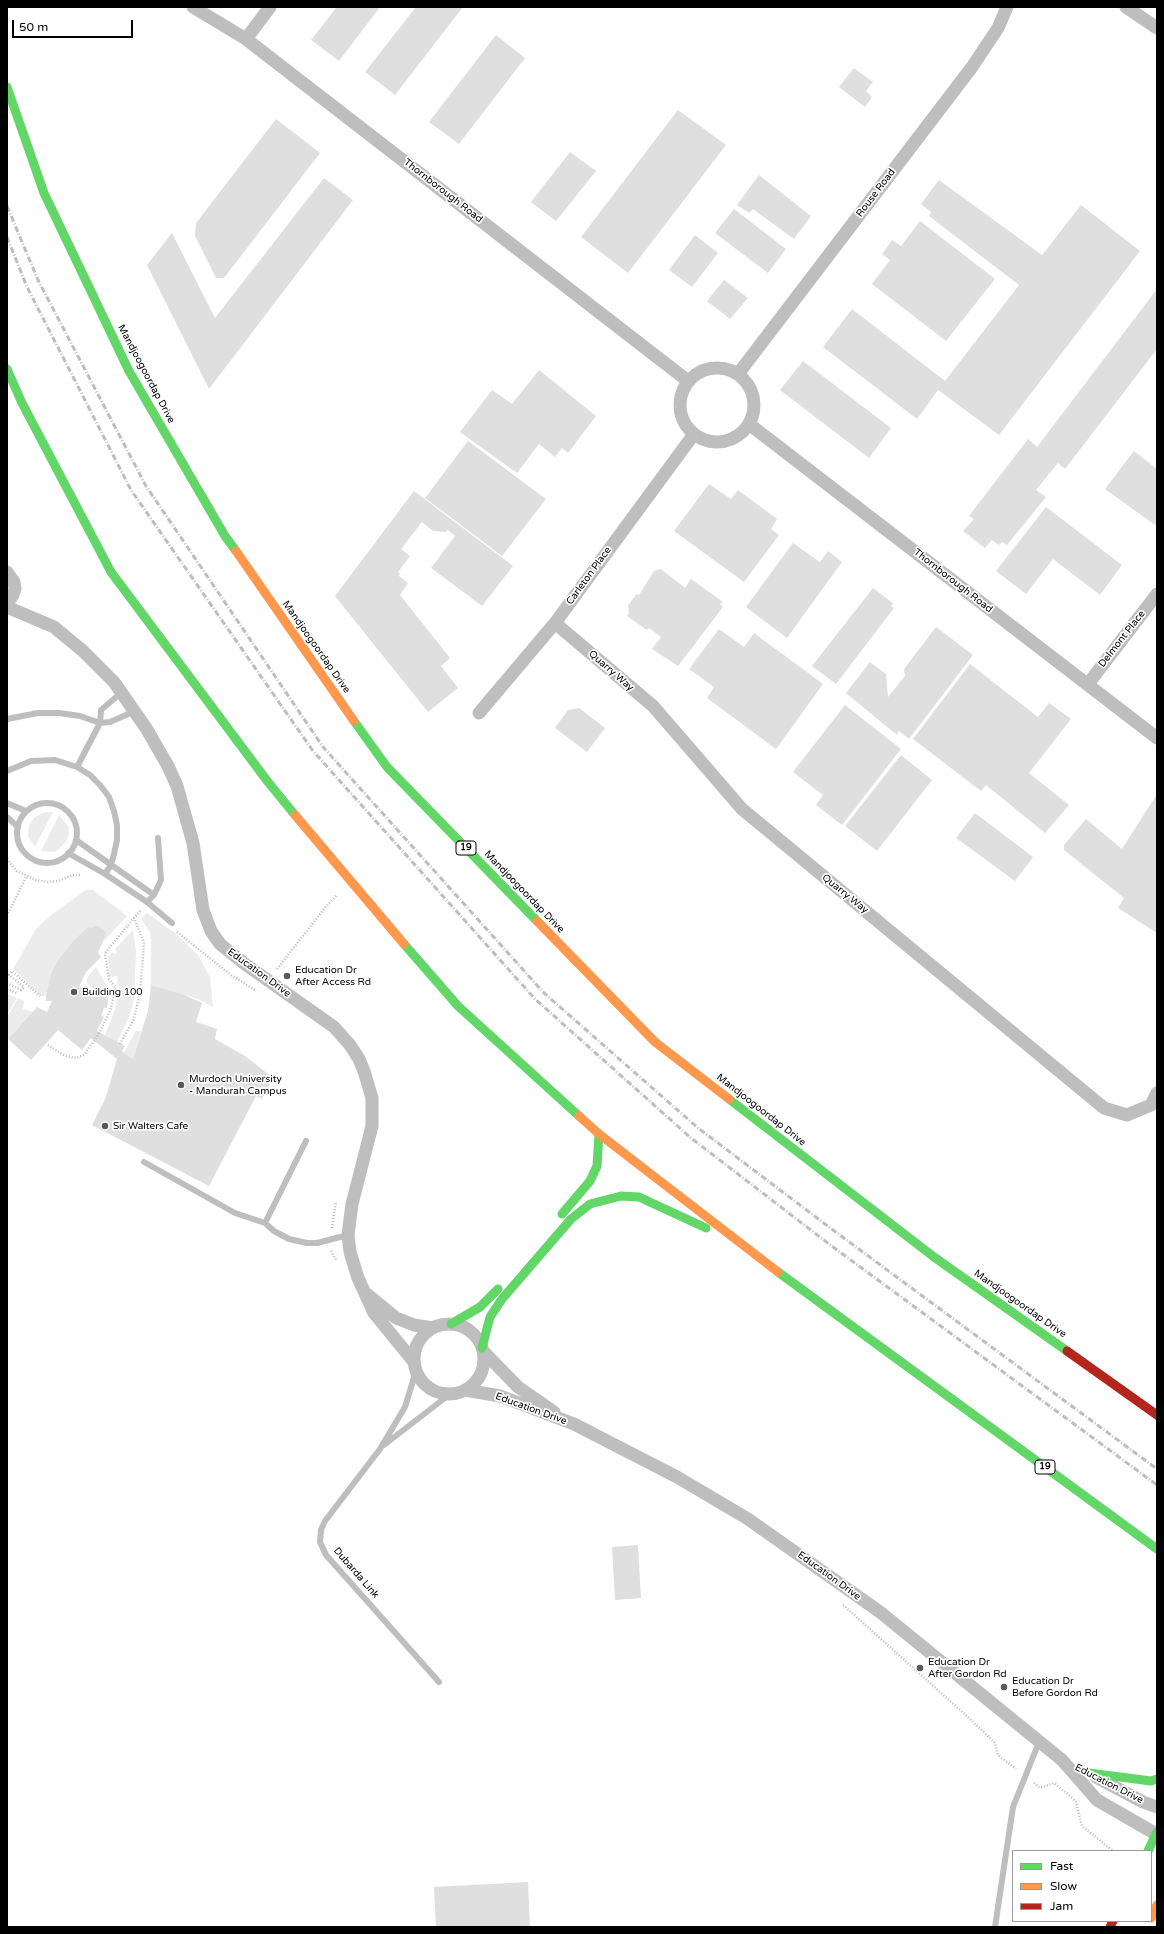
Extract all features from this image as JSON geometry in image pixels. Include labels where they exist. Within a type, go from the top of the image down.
[{"type":"main road","name":"Mandjoogoordap Drive","points":[[7,87],[44,194],[129,371],[225,536],[387,767],[654,1042],[934,1257],[1157,1414]]},
{"type":"main road","name":"19","points":[[7,369],[26,410],[111,572],[268,782],[350,881],[458,1006],[599,1134],[741,1245],[1157,1549]]},
{"type":"main road","points":[[451,1324],[480,1307],[492,1296],[590,1181],[597,1166],[599,1134]]},
{"type":"main road","points":[[482,1349],[490,1317],[502,1298],[571,1219],[590,1204],[620,1196],[644,1198],[741,1245]]},
{"type":"main road","points":[[1089,1773],[1151,1781],[1157,1779]]},
{"type":"main road","points":[[1149,1850],[1157,1834]]},
{"type":"main road","points":[[1152,1916],[1157,1905]]},
{"type":"street","name":"Thornborough Road","points":[[193,7],[246,39],[688,381]]},
{"type":"street","points":[[246,39],[270,7]]},
{"type":"street","name":"Rouse Road","points":[[738,374],[972,67],[998,28],[1007,7]]},
{"type":"street","points":[[1126,7],[1157,28]]},
{"type":"street","points":[[712,368],[725,369],[738,374],[750,388],[754,406],[749,424],[738,435],[723,441],[708,441],[694,434],[684,423],[680,408],[681,394],[688,381],[699,372],[712,368]]},
{"type":"street","name":"Thornborough Road","points":[[749,424],[1157,738]]},
{"type":"street","name":"Carleton Place","points":[[479,714],[555,623],[694,434]]},
{"type":"street","points":[[7,572],[14,582],[15,589],[13,596],[7,604]]},
{"type":"street","name":"Delmont Place","points":[[1088,684],[1157,594]]},
{"type":"street","name":"Education Drive","points":[[7,607],[54,627],[100,666],[122,692],[168,766],[177,786],[193,843],[203,910],[211,931],[220,944],[230,952],[334,1027],[350,1045],[364,1071],[372,1098],[372,1126],[352,1204],[348,1235],[352,1261],[364,1291],[381,1323],[415,1366]]},
{"type":"street","name":"Quarry Way","points":[[555,623],[653,706],[742,810],[1104,1108],[1127,1114],[1151,1105],[1157,1094]]},
{"type":"street","name":"Education Drive","points":[[364,1291],[396,1318],[414,1325],[433,1328]]},
{"type":"street","points":[[451,1324],[461,1326],[470,1331],[478,1339],[482,1349],[483,1363],[480,1374],[474,1383],[465,1390],[450,1394],[439,1392],[429,1388],[421,1380],[415,1366],[415,1352],[419,1342],[425,1334],[433,1328],[451,1324]]},
{"type":"street","name":"Education Drive","points":[[482,1349],[518,1387],[574,1424],[677,1477],[771,1534],[880,1612],[1062,1760],[1097,1800],[1157,1834]]},
{"type":"street","name":"Education Drive","points":[[465,1390],[500,1396],[574,1424]]},
{"type":"street","name":"Education Drive","points":[[1062,1760],[1143,1802],[1157,1807]]},
{"type":"lane","points":[[77,767],[100,723],[101,710],[122,692]]},
{"type":"lane","points":[[7,720],[38,713],[59,713],[80,716],[100,723],[110,722],[135,711]]},
{"type":"lane","points":[[7,771],[20,764],[43,760],[66,763],[77,767],[90,775],[100,785],[109,797],[117,825],[117,840],[110,865],[105,874]]},
{"type":"lane","points":[[49,802],[63,807],[69,812],[76,827],[76,840],[68,854],[61,859],[54,862],[42,862],[27,856],[19,845],[17,836],[18,827],[26,811],[41,803],[49,802]]},
{"type":"lane","points":[[7,803],[26,811]]},
{"type":"lane","points":[[7,817],[18,827]]},
{"type":"lane","points":[[144,906],[154,895],[161,880],[158,838]]},
{"type":"lane","points":[[76,840],[154,895]]},
{"type":"lane","points":[[68,854],[105,874],[144,906],[172,924]]},
{"type":"lane","points":[[265,1223],[306,1141]]},
{"type":"lane","points":[[144,1162],[235,1213],[265,1223],[274,1231],[289,1239],[307,1244],[322,1242],[348,1235]]},
{"type":"lane","name":"Dubarda Link","points":[[415,1366],[405,1407],[380,1449],[325,1521],[321,1530],[320,1542],[326,1555],[439,1682]]},
{"type":"lane","name":"Dubarda Link","points":[[380,1449],[450,1394]]},
{"type":"lane","points":[[996,1927],[1013,1807],[1039,1742]]},
{"type":"path","points":[[7,859],[10,865],[26,877],[48,882],[81,874],[87,877]]},
{"type":"path","points":[[7,916],[26,877]]},
{"type":"path","points":[[276,970],[324,909],[350,881]]},
{"type":"path","points":[[48,1045],[65,1056],[77,1058],[84,1055],[97,1037],[110,1011],[116,988],[109,979],[105,953],[144,906]]},
{"type":"path","points":[[120,1044],[133,1021],[140,995],[144,942],[134,918]]},
{"type":"path","points":[[176,931],[231,975],[257,992]]},
{"type":"path","points":[[7,983],[21,990],[24,987],[9,975],[12,971],[40,996]]},
{"type":"path","points":[[7,989],[16,993]]},
{"type":"path","points":[[332,1229],[337,1199]]},
{"type":"path","points":[[840,1603],[979,1727],[995,1743],[998,1755]]},
{"type":"path","points":[[1040,1788],[1054,1783],[1068,1794],[1076,1802],[1082,1826],[1112,1850]]},
{"type":"shaded area","points":[[46,812],[53,812],[35,847],[28,836],[29,825],[35,817]]},
{"type":"shaded area","points":[[59,815],[68,826],[69,834],[66,842],[55,852],[41,851]]},
{"type":"shaded area","points":[[86,890],[93,890],[127,916],[105,940],[103,938],[106,935],[104,929],[96,925],[91,928],[89,926],[73,941],[58,960],[51,973],[46,996],[41,996],[13,969],[36,929],[51,915]]},
{"type":"shaded area","points":[[147,913],[175,933],[198,955],[210,977],[213,1007],[198,999],[151,985],[150,932],[141,919]]},
{"type":"shaded area","points":[[133,930],[136,952],[134,999],[129,1017],[117,1042],[105,1035],[115,1009],[118,993],[117,976],[110,977],[108,957],[112,953],[117,954],[115,949]]},
{"type":"shaded area","points":[[96,967],[107,986],[94,990],[86,982],[89,975]]},
{"type":"shaded area","points":[[7,994],[17,998],[7,1015]]},
{"type":"shaded area","points":[[18,998],[24,1001],[23,1009],[32,1012],[8,1039],[7,1017]]},
{"type":"shaded area","points":[[136,1031],[141,1031],[133,1059],[124,1052]]},
{"type":"building","points":[[333,7],[380,7],[339,61],[311,40],[336,8]]},
{"type":"building","points":[[416,7],[463,7],[395,95],[365,72]]},
{"type":"building","points":[[496,35],[525,58],[459,144],[429,122]]},
{"type":"building","points":[[854,68],[873,82],[866,91],[872,97],[865,107],[839,87]]},
{"type":"building","points":[[678,110],[726,145],[628,273],[581,237]]},
{"type":"building","points":[[276,119],[320,153],[224,278],[216,278],[195,236],[196,223]]},
{"type":"building","points":[[570,152],[596,171],[556,221],[531,202]]},
{"type":"building","points":[[759,175],[811,216],[794,239],[753,209],[749,213],[737,205]]},
{"type":"building","points":[[324,178],[353,200],[209,389],[147,265],[172,233],[215,318]]},
{"type":"building","points":[[939,180],[1042,255],[1036,263],[1081,205],[1140,251],[999,435],[938,390],[917,419],[823,347],[852,309],[945,381],[1019,285],[929,216],[931,212],[921,204]]},
{"type":"building","points":[[734,209],[786,249],[768,273],[715,233]]},
{"type":"building","points":[[920,221],[995,279],[946,341],[872,284],[890,260],[882,254],[892,240],[901,246]]},
{"type":"building","points":[[695,235],[718,253],[692,287],[669,270]]},
{"type":"building","points":[[724,280],[748,298],[730,319],[707,301]]},
{"type":"building","points":[[1157,289],[1157,349],[1065,469],[1058,463],[1036,490],[1046,497],[1007,545],[1002,542],[999,545],[992,540],[985,548],[963,531],[974,519],[969,516],[1028,439],[1037,447]]},
{"type":"building","points":[[803,361],[891,428],[869,458],[780,390]]},
{"type":"building","points":[[539,370],[596,416],[568,453],[562,448],[555,457],[539,444],[517,473],[460,432],[492,390],[512,404]]},
{"type":"building","points":[[468,441],[546,499],[502,556],[425,498]]},
{"type":"building","points":[[1134,451],[1157,469],[1157,522],[1155,525],[1105,489]]},
{"type":"building","points":[[709,484],[731,499],[738,490],[777,519],[771,529],[779,535],[744,582],[674,531]]},
{"type":"building","points":[[414,491],[513,566],[482,606],[431,568],[455,536],[448,530],[446,532],[433,531],[422,522],[401,549],[410,556],[398,572],[400,574],[399,576],[408,583],[400,595],[450,658],[441,666],[458,688],[428,712],[335,596]]},
{"type":"building","points":[[1046,507],[1122,565],[1100,595],[1053,559],[1026,594],[996,571]]},
{"type":"building","points":[[793,543],[820,562],[828,551],[842,562],[787,638],[746,607]]},
{"type":"building","points":[[661,569],[685,588],[691,579],[723,602],[720,604],[723,607],[678,666],[652,649],[661,637],[649,628],[647,630],[627,616],[629,613],[628,605],[637,594],[639,595],[654,571]]},
{"type":"building","points":[[873,588],[893,603],[891,606],[894,608],[836,684],[812,666]]},
{"type":"building","points":[[936,627],[973,655],[909,739],[899,731],[897,735],[846,693],[870,662],[886,674],[888,697],[905,676],[904,669]]},
{"type":"building","points":[[719,629],[744,647],[754,633],[823,684],[776,749],[707,698],[714,687],[689,669]]},
{"type":"building","points":[[970,664],[1038,717],[1049,703],[1071,719],[1029,773],[1069,805],[1045,833],[986,785],[981,791],[913,739]]},
{"type":"building","points":[[845,705],[901,749],[842,825],[816,805],[823,795],[793,772]]},
{"type":"building","points":[[579,708],[605,728],[587,752],[555,728],[568,710]]},
{"type":"building","points":[[901,755],[932,780],[877,851],[845,826]]},
{"type":"building","points":[[1157,794],[1157,933],[1118,908],[1124,898],[1064,850],[1064,845],[1086,819],[1122,849]]},
{"type":"building","points":[[975,813],[1033,857],[1015,881],[956,838]]},
{"type":"building","points":[[96,925],[104,929],[106,935],[98,952],[101,957],[86,972],[79,987],[109,993],[107,1008],[104,1008],[101,1016],[104,1017],[97,1031],[125,1046],[122,1051],[133,1059],[148,1011],[151,985],[182,994],[202,1003],[196,1022],[217,1029],[215,1039],[245,1056],[273,1078],[262,1099],[256,1096],[209,1186],[92,1125],[106,1097],[117,1059],[91,1038],[82,1050],[58,1030],[31,1060],[8,1039],[37,1007],[47,1012],[52,1001],[46,1001],[46,996],[51,973],[58,960],[73,941],[89,926],[91,928]]},
{"type":"building","points":[[638,1545],[641,1598],[615,1600],[612,1547]]},
{"type":"building","points":[[528,1882],[530,1927],[436,1927],[434,1887]]},
{"type":"railway","points":[[7,206],[38,280],[146,486],[323,747],[544,993],[698,1128],[837,1233],[1157,1469]]},
{"type":"railway","points":[[7,237],[27,287],[131,490],[313,751],[535,999],[691,1138],[829,1244],[1157,1485]]},
{"type":"traffic: fast","points":[[7,87],[44,193],[129,371],[225,536],[236,551]]},
{"type":"traffic: fast","points":[[7,369],[22,403],[111,572],[268,782],[295,815]]},
{"type":"traffic: fast","points":[[354,721],[387,767],[537,921]]},
{"type":"traffic: fast","points":[[404,944],[458,1006],[579,1116]]},
{"type":"traffic: fast","points":[[729,1099],[934,1257],[1067,1351]]},
{"type":"traffic: fast","points":[[562,1214],[590,1181],[597,1166],[599,1134]]},
{"type":"traffic: fast","points":[[482,1348],[490,1317],[502,1299],[571,1219],[590,1204],[621,1196],[639,1197],[706,1228]]},
{"type":"traffic: fast","points":[[778,1272],[1157,1549]]},
{"type":"traffic: fast","points":[[451,1324],[480,1307],[498,1289]]},
{"type":"traffic: fast","points":[[1089,1773],[1151,1781],[1157,1779]]},
{"type":"traffic: fast","points":[[1148,1850],[1157,1832]]},
{"type":"traffic: slow","points":[[236,551],[354,721]]},
{"type":"traffic: slow","points":[[295,815],[404,944]]},
{"type":"traffic: slow","points":[[537,921],[655,1042],[729,1099]]},
{"type":"traffic: slow","points":[[579,1116],[599,1134],[778,1272]]},
{"type":"traffic: slow","points":[[1152,1916],[1157,1905]]},
{"type":"traffic: jam","points":[[1067,1351],[1157,1415]]},
{"type":"traffic: jam","points":[[1110,1927],[1112,1922]]},
{"type":"place","name":"Education Dr After Access Rd","points":[[287,976]]},
{"type":"place","name":"Building 100","points":[[74,992]]},
{"type":"place","name":"Murdoch University - Mandurah Campus","points":[[181,1085]]},
{"type":"place","name":"Sir Walters Cafe","points":[[105,1126]]},
{"type":"place","name":"Education Dr After Gordon Rd","points":[[920,1668]]},
{"type":"place","name":"Education Dr Before Gordon Rd","points":[[1004,1687]]}]
